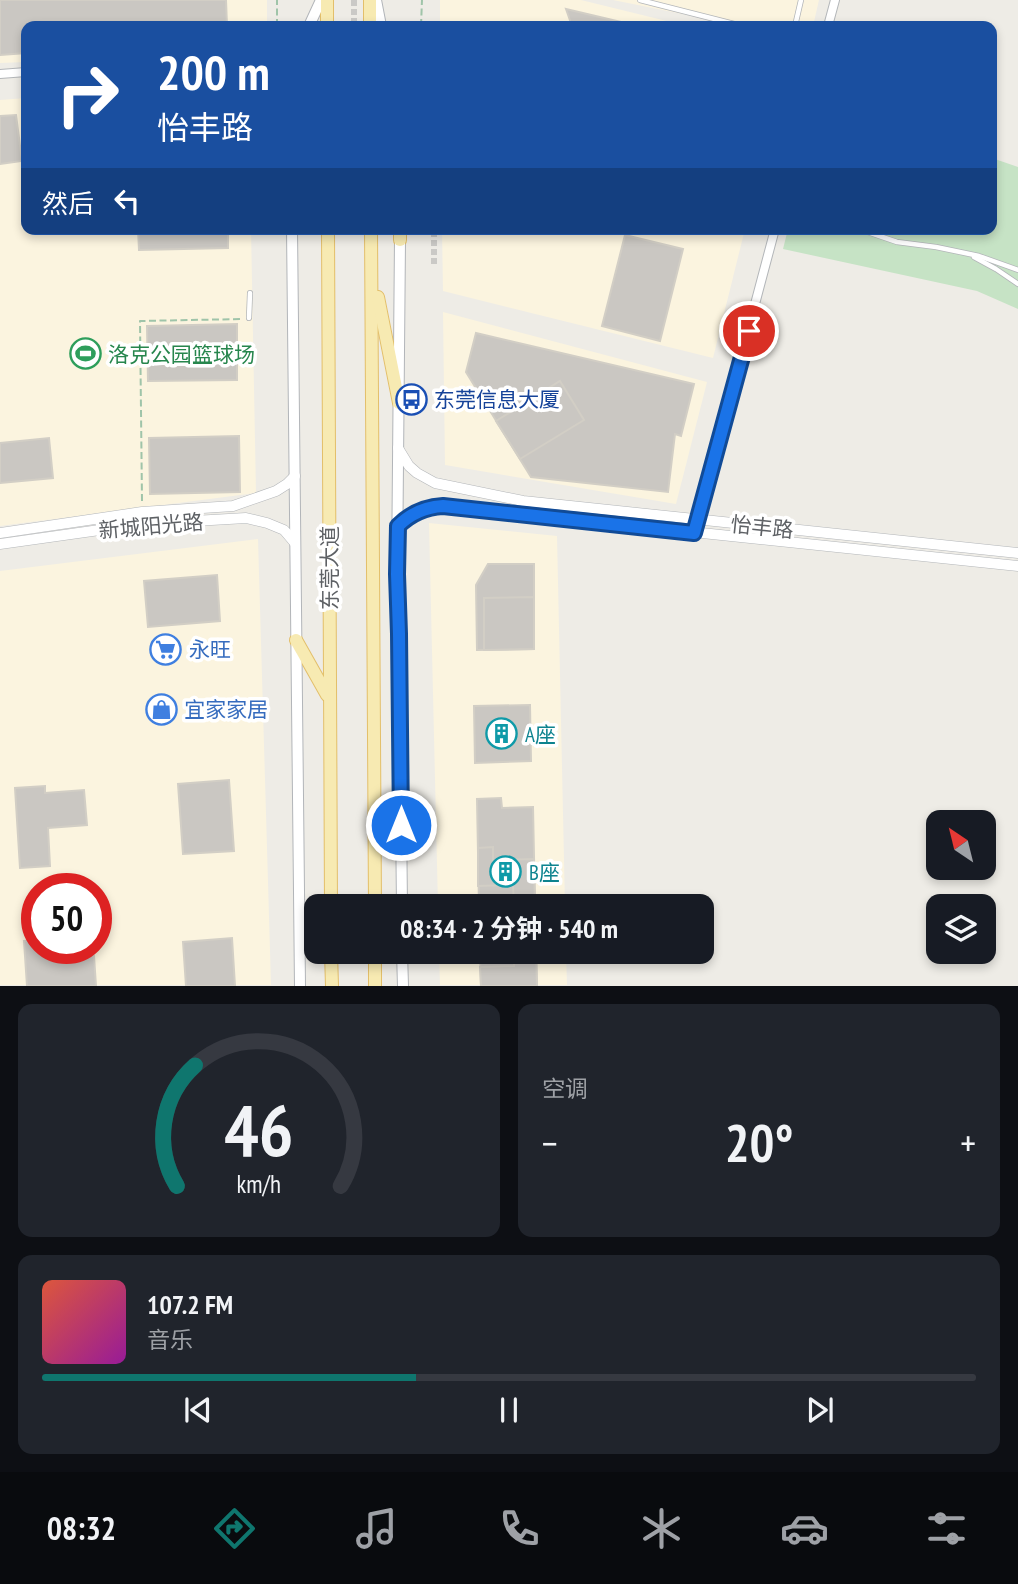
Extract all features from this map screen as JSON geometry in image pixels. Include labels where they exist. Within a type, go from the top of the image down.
[{"type":"main road","points":[[311,21],[321,0]]},
{"type":"main road","points":[[327,0],[327,21]]},
{"type":"main road","points":[[370,0],[370,21]]},
{"type":"main road","points":[[376,0],[380,21]]},
{"type":"main road","points":[[292,235],[300,985]]},
{"type":"main road","name":"东莞大道","points":[[328,235],[331,894]]},
{"type":"main road","points":[[371,235],[375,894]]},
{"type":"main road","points":[[400,235],[397,574],[402,894]]},
{"type":"main road","points":[[372,262],[399,402]]},
{"type":"main road","points":[[296,640],[329,697]]},
{"type":"main road","points":[[331,964],[332,985]]},
{"type":"main road","points":[[375,964],[375,985]]},
{"type":"main road","points":[[402,964],[403,985]]},
{"type":"street","points":[[829,21],[835,0]]},
{"type":"street","points":[[0,74],[21,72]]},
{"type":"street","points":[[694,533],[773,235]]},
{"type":"street","name":"怡丰路","points":[[398,448],[410,466],[426,479],[445,486],[523,501],[1018,553]]},
{"type":"street","name":"新城阳光路","points":[[0,533],[142,512],[233,506],[276,491],[295,476]]},
{"type":"street","name":"怡丰路","points":[[398,526],[405,518],[423,509],[443,506],[1018,566]]},
{"type":"street","name":"新城阳光路","points":[[0,544],[142,524],[246,518],[284,530],[295,543]]},
{"type":"lane","points":[[640,0],[722,21]]},
{"type":"lane","points":[[796,21],[801,0]]},
{"type":"lane","points":[[873,235],[961,253],[1018,270]]},
{"type":"lane","points":[[961,253],[985,263],[1018,284]]},
{"type":"lane","points":[[249,318],[250,293]]},
{"type":"path","points":[[277,0],[277,21]]},
{"type":"path","points":[[421,21],[422,0]]},
{"type":"path","points":[[142,512],[141,321],[249,318]]},
{"type":"shaded area","points":[[0,0],[267,0],[267,21],[21,21],[21,62],[0,63]]},
{"type":"shaded area","points":[[440,0],[581,0],[667,21],[440,21]]},
{"type":"shaded area","points":[[613,0],[819,0],[814,21],[717,21]]},
{"type":"shaded area","points":[[21,98],[21,235],[251,235],[256,493],[0,526],[0,100]]},
{"type":"shaded area","points":[[442,235],[744,235],[713,358],[443,291]]},
{"type":"shaded area","name":"东莞信息大厦","points":[[443,312],[707,382],[676,504],[445,465]]},
{"type":"shaded area","points":[[429,523],[557,536],[565,894],[438,894]]},
{"type":"shaded area","points":[[258,539],[271,985],[0,985],[0,571]]},
{"type":"shaded area","points":[[439,964],[566,964],[567,985],[440,985]]},
{"type":"green space","points":[[997,160],[1018,167],[1018,309],[977,291],[783,249],[786,235],[997,235]]},
{"type":"building","points":[[0,0],[18,0],[4,16],[0,13]]},
{"type":"building","points":[[0,0],[226,0],[227,21],[21,21],[21,53],[0,55]]},
{"type":"building","points":[[566,9],[617,21],[570,21]]},
{"type":"building","points":[[16,115],[21,161],[0,164],[0,116]]},
{"type":"building","points":[[138,235],[228,235],[228,248],[139,250]]},
{"type":"building","points":[[625,235],[683,249],[660,341],[602,326]]},
{"type":"building","points":[[237,324],[237,380],[148,381],[147,326]]},
{"type":"building","name":"东莞信息大厦","points":[[476,333],[694,384],[681,436],[675,434],[668,492],[531,477],[466,372]]},
{"type":"building","points":[[560,381],[584,420],[520,459],[496,421]]},
{"type":"building","points":[[239,436],[240,492],[150,494],[149,438]]},
{"type":"building","points":[[49,438],[53,478],[0,483],[0,443]]},
{"type":"building","points":[[488,564],[534,564],[534,649],[477,650],[476,585]]},
{"type":"building","points":[[217,575],[220,621],[148,627],[144,581]]},
{"type":"building","points":[[534,597],[534,649],[484,650],[484,598]]},
{"type":"building","name":"A座","points":[[530,705],[531,761],[475,763],[474,706]]},
{"type":"building","points":[[229,780],[234,851],[183,854],[178,784]]},
{"type":"building","points":[[45,786],[45,793],[84,790],[87,825],[48,828],[50,866],[20,868],[15,788]]},
{"type":"building","points":[[501,798],[502,808],[533,807],[535,894],[479,894],[477,799]]},
{"type":"building","name":"B座","points":[[493,847],[493,860],[534,859],[535,894],[513,894],[513,885],[478,886],[478,848]]},
{"type":"building","points":[[232,938],[235,986],[186,986],[183,942]]},
{"type":"building","points":[[26,964],[95,964],[96,986],[27,986]]},
{"type":"building","points":[[480,964],[536,964],[537,986],[481,986]]},
{"type":"building","points":[[536,964],[537,986],[481,986],[480,967]]},
{"type":"tunnel","points":[[354,0],[354,21]]},
{"type":"tunnel","points":[[434,235],[434,264]]},
{"type":"place","name":"洛克公园篮球场","points":[[85,354]]},
{"type":"place","name":"东莞信息大厦","points":[[411,399]]},
{"type":"place","name":"永旺","points":[[166,649]]},
{"type":"place","name":"宜家家居","points":[[161,709]]},
{"type":"place","name":"A座","points":[[502,734]]},
{"type":"place","name":"B座","points":[[506,872]]},
{"type":"route","points":[[401,825],[398,526],[414,513],[433,506],[443,506],[694,533],[749,331]]}]
